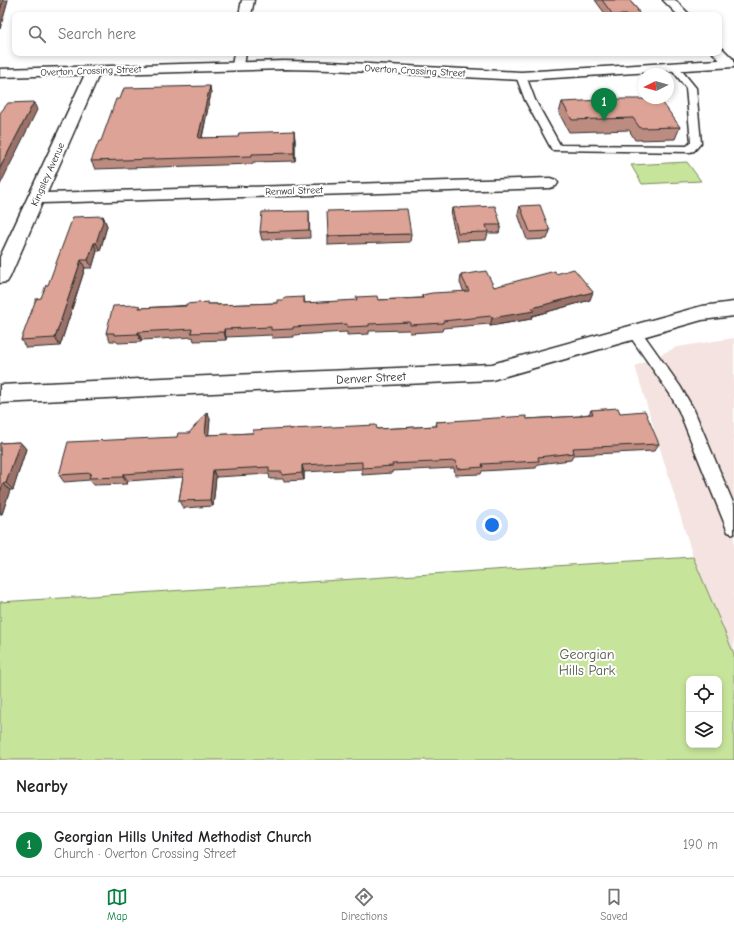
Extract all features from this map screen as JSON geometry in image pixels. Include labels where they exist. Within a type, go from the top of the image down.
[{"type":"street","points":[[246,12],[248,0]]},
{"type":"street","points":[[670,0],[681,12]]},
{"type":"street","points":[[722,55],[732,63]]},
{"type":"street","name":"Overton Crossing Street","points":[[0,73],[94,70],[239,59],[332,66],[521,76],[675,68],[732,63]]},
{"type":"street","name":"Kingsley Avenue","points":[[0,277],[94,70]]},
{"type":"street","name":"Renwal Street","points":[[37,198],[550,183]]},
{"type":"street","name":"Denver Street","points":[[0,394],[492,372],[702,313],[734,309]]},
{"type":"lane","points":[[521,76],[530,100],[556,148],[690,149],[696,143],[691,88],[675,68]]},
{"type":"lane","points":[[634,332],[679,396],[734,526]]},
{"type":"shaded area","points":[[734,338],[734,654],[693,557],[635,366],[677,347]]},
{"type":"green space","points":[[687,162],[701,181],[642,184],[631,165]]},
{"type":"green space","name":"Georgian Hills Park","points":[[693,557],[734,654],[734,760],[0,760],[0,602]]},
{"type":"building","points":[[0,0],[3,0],[0,10]]},
{"type":"building","points":[[602,0],[629,0],[638,12],[611,12]]},
{"type":"building","points":[[210,86],[198,138],[238,137],[239,133],[294,131],[294,153],[252,154],[252,156],[91,161],[99,141],[101,141],[116,99],[120,99],[124,88]]},
{"type":"building","points":[[638,99],[638,104],[664,104],[680,127],[640,128],[633,118],[572,120],[562,102]]},
{"type":"building","points":[[34,102],[0,168],[0,113],[8,103]]},
{"type":"building","points":[[540,205],[550,231],[530,232],[520,206]]},
{"type":"building","points":[[495,206],[501,225],[486,225],[488,232],[458,233],[452,208]]},
{"type":"building","points":[[407,209],[411,234],[328,236],[327,211]]},
{"type":"building","points":[[309,211],[309,230],[260,232],[262,212]]},
{"type":"building","points":[[103,216],[102,218],[104,218],[96,243],[94,243],[88,260],[81,260],[55,338],[21,340],[36,299],[41,298],[46,285],[48,285],[73,217]]},
{"type":"building","points":[[574,269],[593,292],[532,308],[534,311],[492,318],[491,316],[443,321],[443,323],[410,325],[410,322],[369,324],[369,326],[347,327],[347,324],[293,327],[293,329],[271,330],[271,327],[224,329],[224,332],[191,333],[192,329],[138,332],[138,334],[114,335],[114,333],[106,333],[113,306],[135,305],[140,306],[139,308],[186,306],[186,304],[208,302],[208,304],[217,305],[277,303],[277,300],[284,300],[284,298],[304,297],[304,303],[357,300],[356,297],[377,296],[378,300],[423,298],[422,295],[432,293],[469,291],[461,275],[486,271],[494,287],[555,271],[556,274]]},
{"type":"building","points":[[618,408],[620,413],[645,411],[659,444],[573,448],[574,453],[538,457],[539,461],[482,464],[483,467],[457,469],[456,461],[392,464],[393,466],[362,468],[362,462],[302,465],[302,473],[282,475],[282,472],[269,472],[269,467],[213,470],[210,500],[179,501],[184,470],[123,474],[123,477],[89,478],[91,473],[59,475],[68,442],[177,437],[178,433],[189,433],[207,412],[205,435],[253,433],[253,430],[290,428],[376,425],[377,429],[437,426],[436,422],[526,416],[527,419],[581,416],[593,414],[591,410]]},
{"type":"building","points":[[20,442],[6,483],[3,484],[0,492],[0,443]]},
{"type":"place","name":"Georgian Hills United Methodist Church","points":[[604,121]]}]
